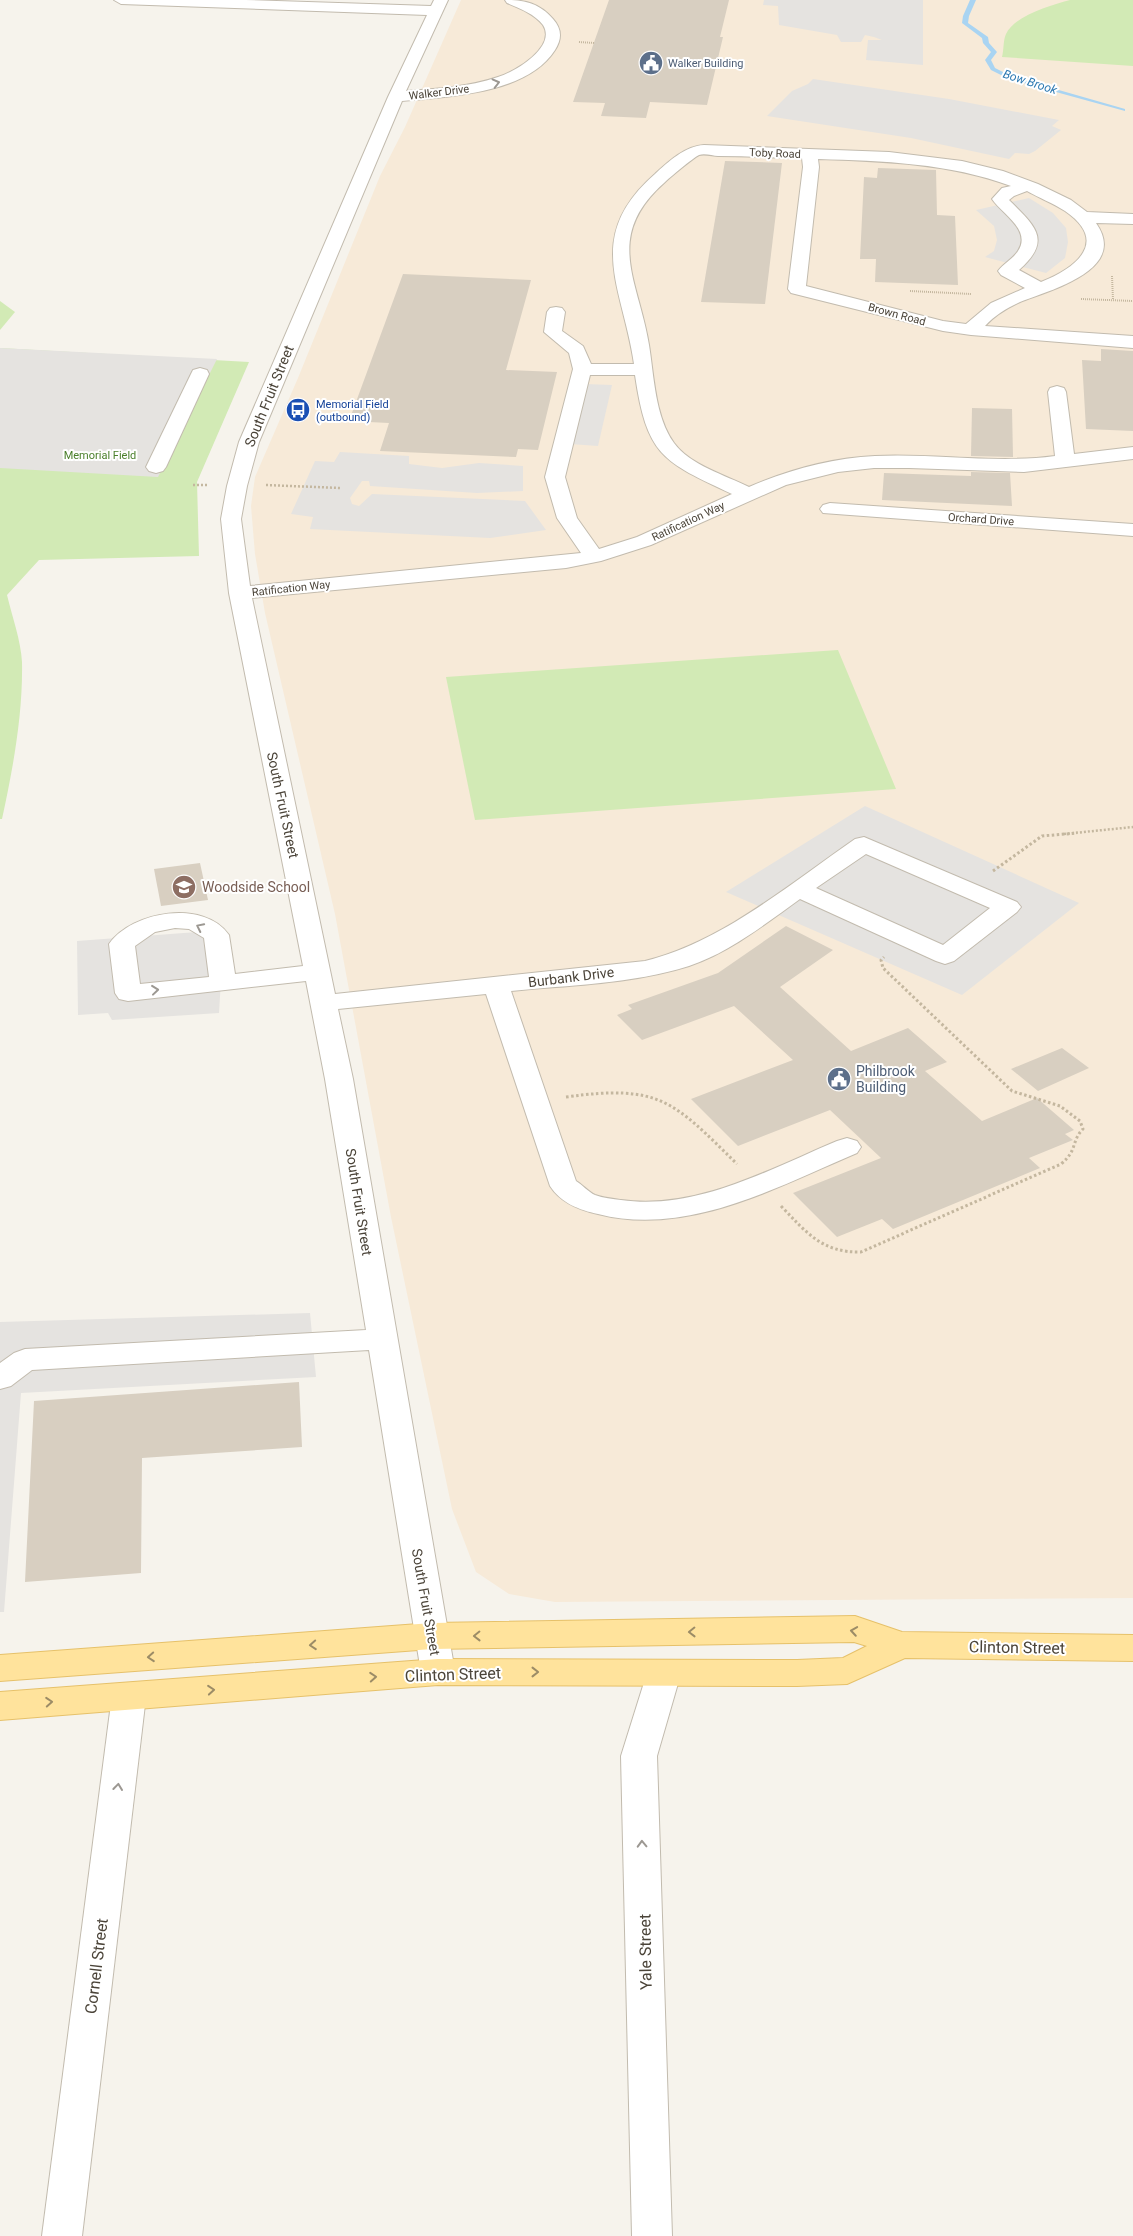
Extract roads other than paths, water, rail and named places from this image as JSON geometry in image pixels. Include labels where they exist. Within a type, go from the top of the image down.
[{"type":"main road","name":"Clinton Street","points":[[0,1668],[432,1636],[855,1629],[901,1645],[1133,1648]]},
{"type":"main road","name":"Clinton Street","points":[[0,1706],[438,1672],[847,1672],[901,1645]]},
{"type":"street","points":[[121,0],[438,5]]},
{"type":"street","name":"Walker Drive","points":[[396,97],[463,91],[505,81],[541,57],[554,41],[554,33],[548,23],[538,13],[512,0]]},
{"type":"street","name":"South Fruit Street","points":[[438,5],[396,97],[249,442],[237,486],[232,519],[240,593],[339,1079],[438,1672]]},
{"type":"street","name":"Toby Road","points":[[747,494],[689,464],[669,451],[658,435],[643,370],[637,330],[622,274],[620,250],[623,232],[629,215],[654,183],[670,168],[696,151],[809,154],[936,161],[982,170],[1027,186],[1056,199],[1083,217],[1095,237],[1095,248],[1091,258],[1082,268],[1064,278],[1004,302],[982,316],[971,330]]},
{"type":"street","name":"Brown Road","points":[[809,154],[811,167],[797,289],[906,318],[971,330],[1133,342]]},
{"type":"street","points":[[1027,186],[1008,192],[1000,199],[1018,217],[1028,231],[1031,245],[1025,257],[1007,271],[1039,288]]},
{"type":"street","points":[[1083,217],[1133,219]]},
{"type":"street","points":[[556,312],[553,332],[581,354],[582,369],[555,477],[567,518],[594,557]]},
{"type":"street","points":[[582,369],[643,370]]},
{"type":"street","points":[[156,467],[200,374]]},
{"type":"street","points":[[1057,392],[1065,462]]},
{"type":"street","name":"Ratification Way","points":[[240,593],[566,562],[594,557],[644,541],[747,494],[807,472],[837,466],[874,462],[1024,466],[1133,453]]},
{"type":"street","name":"Orchard Drive","points":[[830,509],[1133,530]]},
{"type":"street","name":"Burbank Drive","points":[[323,1003],[645,969],[680,960],[738,931],[798,889],[864,844],[1008,907],[945,956],[798,889]]},
{"type":"street","points":[[223,983],[317,972]]},
{"type":"street","points":[[496,986],[564,1186],[587,1202],[614,1209],[643,1212],[664,1211],[700,1203],[758,1184],[847,1147]]},
{"type":"street","points":[[0,1378],[24,1360],[382,1339]]},
{"type":"street","name":"Yale Street","points":[[652,2236],[639,1756],[664,1673]]},
{"type":"street","name":"Cornell Street","points":[[62,2236],[129,1696]]},
{"type":"waterway","name":"Bow Brook","points":[[973,0],[964,20],[967,26],[985,37],[986,43],[994,52],[988,60],[993,69],[1011,78],[1123,110]]},
{"type":"place","name":"Walker Building","points":[[651,63]]},
{"type":"place","name":"Memorial Field (outbound)","points":[[298,410]]},
{"type":"place","name":"Woodside School","points":[[184,887]]},
{"type":"place","name":"Philbrook Building","points":[[839,1079]]},
{"type":"park label","name":"Memorial Field","points":[[100,455]]}]
